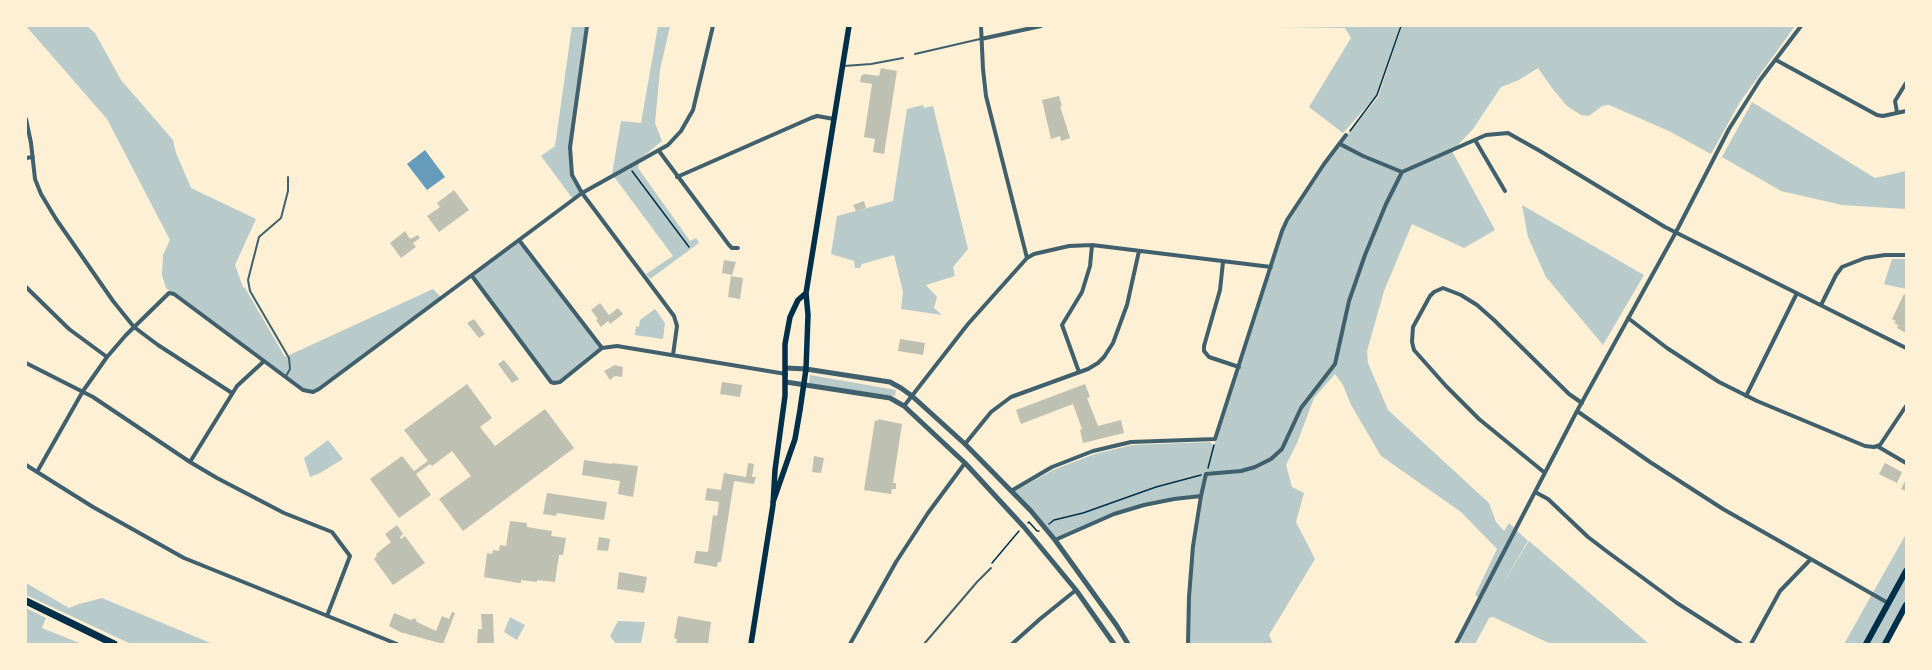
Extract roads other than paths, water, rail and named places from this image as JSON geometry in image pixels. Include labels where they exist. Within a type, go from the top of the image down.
[{"type":"highway","points":[[26,601],[114,644]]},
{"type":"main road","points":[[773,502],[795,438],[804,385],[808,315],[806,293],[849,26]]},
{"type":"main road","points":[[751,644],[773,502],[775,470],[786,382],[786,344],[790,318],[798,300],[806,293]]},
{"type":"main road","points":[[1866,644],[1906,571]]},
{"type":"main road","points":[[1884,644],[1906,605]]},
{"type":"street","points":[[587,26],[570,155],[572,175],[582,193],[674,316],[677,326],[673,354]]},
{"type":"street","points":[[37,472],[83,391],[107,358],[134,327],[169,293],[174,294],[263,362],[303,390],[313,392],[319,390],[582,193],[659,152],[681,131],[693,110],[713,26]]},
{"type":"street","points":[[981,26],[986,96],[1027,258]]},
{"type":"street","points":[[981,39],[1041,26]]},
{"type":"street","points":[[1456,644],[1577,411],[1676,232],[1728,129],[1760,80],[1801,26]]},
{"type":"street","points":[[1776,60],[1876,115],[1883,116],[1906,111]]},
{"type":"street","points":[[1897,112],[1895,101],[1906,84]]},
{"type":"street","points":[[677,177],[811,118],[817,116],[834,119]]},
{"type":"street","points":[[26,119],[33,157],[35,179],[47,206],[113,301],[134,327],[170,353],[232,393]]},
{"type":"street","points":[[1188,644],[1190,571],[1201,496],[1206,474],[1241,472],[1271,460],[1282,449],[1301,408],[1334,367],[1342,342],[1349,301],[1365,255],[1384,209],[1402,172],[1476,140],[1494,134],[1508,133],[1515,136],[1676,232],[1906,348]]},
{"type":"street","points":[[1011,491],[1052,467],[1093,451],[1131,442],[1215,439],[1287,220],[1324,164],[1346,135]]},
{"type":"street","points":[[1476,140],[1505,191]]},
{"type":"street","points":[[1340,144],[1363,156],[1396,168],[1402,172]]},
{"type":"street","points":[[659,152],[729,245],[732,248],[738,248]]},
{"type":"street","points":[[26,158],[33,157]]},
{"type":"street","points":[[519,240],[602,348]]},
{"type":"street","points":[[1079,372],[1062,325],[1082,292],[1090,266],[1092,245]]},
{"type":"street","points":[[904,406],[963,330],[1027,258],[1052,249],[1092,245],[1271,267]]},
{"type":"street","points":[[965,444],[991,412],[1011,397],[1079,372],[1098,363],[1104,357],[1112,343],[1127,305],[1139,251]]},
{"type":"street","points":[[1821,305],[1836,275],[1842,267],[1865,258],[1885,255],[1906,255]]},
{"type":"street","points":[[1223,262],[1220,290],[1204,346],[1204,351],[1209,357],[1239,367]]},
{"type":"street","points":[[472,276],[551,382],[554,383],[560,382],[602,348],[617,346],[786,371],[806,369],[890,382],[901,388],[912,396],[965,444],[1044,527],[1117,626],[1128,644]]},
{"type":"street","points":[[26,287],[69,329],[107,358]]},
{"type":"street","points":[[1545,473],[1479,419],[1446,386],[1414,350],[1412,342],[1413,327],[1430,296],[1434,292],[1444,288],[1461,295],[1477,305],[1569,394],[1582,403]]},
{"type":"street","points":[[1746,396],[1797,294]]},
{"type":"street","points":[[1628,318],[1699,370],[1746,396],[1865,446],[1877,446],[1906,463]]},
{"type":"street","points":[[190,462],[232,393],[244,377],[263,362]]},
{"type":"street","points":[[26,363],[83,391],[190,462],[264,503],[332,532],[348,552],[349,560],[327,616]]},
{"type":"street","points":[[786,382],[890,398],[904,406],[965,463],[1026,525],[1076,590],[1114,644]]},
{"type":"street","points":[[1877,446],[1883,442],[1906,406]]},
{"type":"street","points":[[1577,411],[1686,486],[1810,560],[1888,603]]},
{"type":"street","points":[[850,644],[896,562],[928,513],[965,463]]},
{"type":"street","points":[[26,465],[93,507],[184,558],[397,644]]},
{"type":"street","points":[[1535,492],[1548,499],[1588,537],[1609,554],[1677,603],[1742,644]]},
{"type":"street","points":[[1055,540],[1088,524],[1144,505],[1174,499],[1201,496]]},
{"type":"street","points":[[1751,644],[1780,591],[1810,560]]},
{"type":"street","points":[[1012,644],[1040,618],[1076,590]]},
{"type":"lane","points":[[915,54],[981,39]]},
{"type":"lane","points":[[843,66],[871,64],[903,58]]},
{"type":"lane","points":[[285,377],[290,369],[289,358],[250,291],[248,280],[259,237],[281,218],[288,191],[288,177]]},
{"type":"lane","points":[[924,644],[977,582],[991,568]]},
{"type":"water","points":[[425,150],[445,177],[427,190],[407,164]]}]
